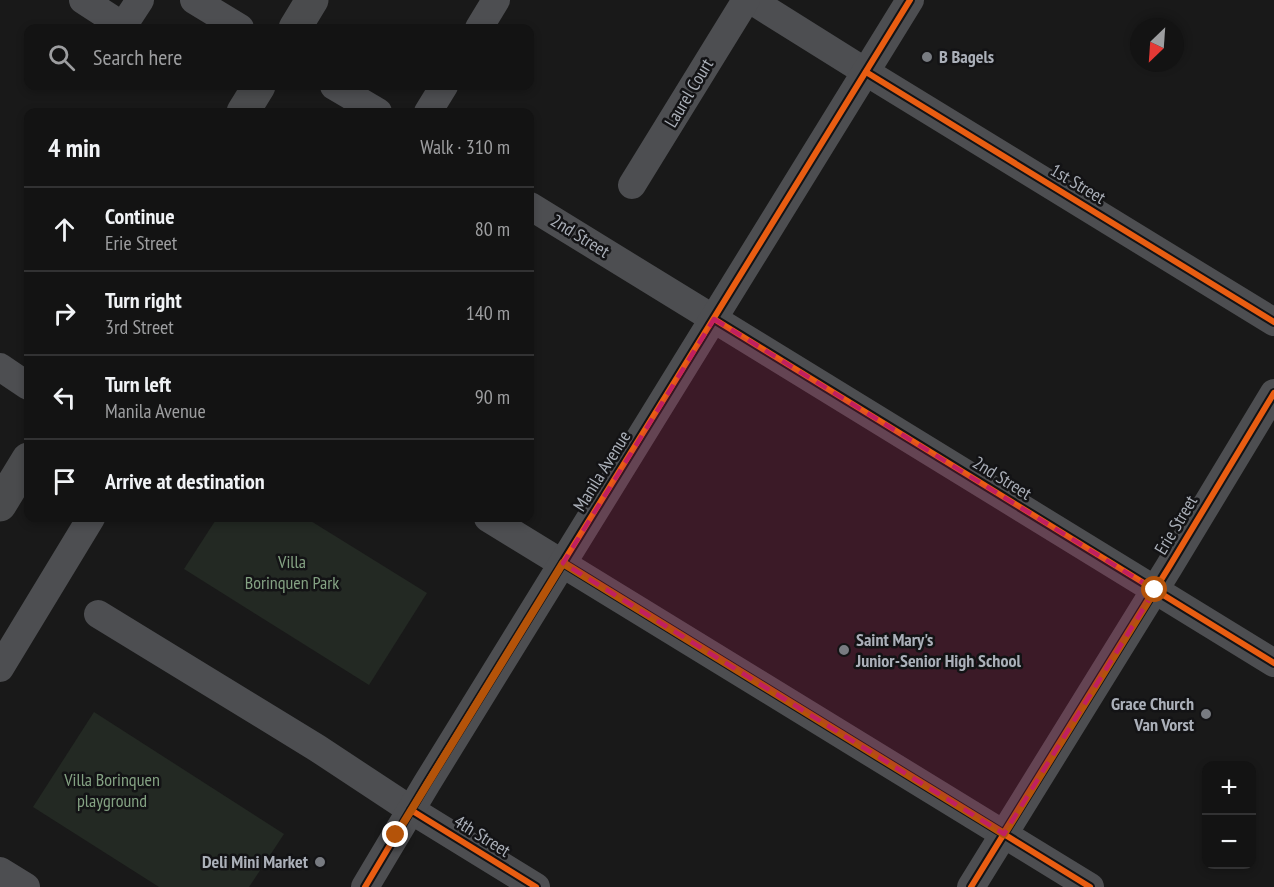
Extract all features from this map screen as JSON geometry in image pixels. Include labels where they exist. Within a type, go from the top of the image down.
[{"type":"main road","points":[[297,24],[312,0]]},
{"type":"main road","points":[[246,108],[257,90]]},
{"type":"main road","points":[[0,505],[24,466]]},
{"type":"street","points":[[83,0],[120,24]]},
{"type":"street","points":[[124,24],[140,0]]},
{"type":"street","points":[[194,0],[233,24]]},
{"type":"street","points":[[481,24],[496,0]]},
{"type":"street","name":"Laurel Court","points":[[633,185],[746,0]]},
{"type":"street","name":"1st Street","points":[[751,0],[1274,322]]},
{"type":"street","name":"Manila Avenue","points":[[365,887],[910,0]]},
{"type":"street","points":[[430,108],[442,90]]},
{"type":"street","points":[[340,98],[367,108]]},
{"type":"street","name":"2nd Street","points":[[534,208],[1274,663]]},
{"type":"street","points":[[0,367],[24,383]]},
{"type":"street","name":"Erie Street","points":[[971,887],[1274,393]]},
{"type":"street","points":[[0,668],[89,522]]},
{"type":"street","points":[[495,522],[1090,887]]},
{"type":"street","name":"4th Street","points":[[98,614],[317,748],[411,810],[537,887]]},
{"type":"street","points":[[0,871],[26,887]]},
{"type":"highlighted area","points":[[714,319],[1155,590],[1004,834],[563,563]]},
{"type":"green space","name":"Villa Borinquen Park","points":[[214,522],[312,522],[427,593],[369,685],[184,569]]},
{"type":"green space","name":"Villa Borinquen playground","points":[[94,712],[284,834],[249,887],[159,887],[33,807]]},
{"type":"cycle path","points":[[365,887],[910,0]]},
{"type":"cycle path","points":[[866,72],[1274,322]]},
{"type":"cycle path","points":[[714,319],[1274,663]]},
{"type":"cycle path","points":[[971,887],[1274,393]]},
{"type":"cycle path","points":[[563,563],[1090,887]]},
{"type":"cycle path","points":[[411,810],[536,887]]},
{"type":"place","name":"B Bagels","points":[[927,57]]},
{"type":"place","name":"Saint Mary's Junior-Senior High School","points":[[844,650]]},
{"type":"place","name":"Grace Church Van Vorst","points":[[1206,714]]},
{"type":"place","name":"Deli Mini Market","points":[[320,862]]},
{"type":"route","points":[[396,835],[563,563],[1004,834],[1155,590]]}]
